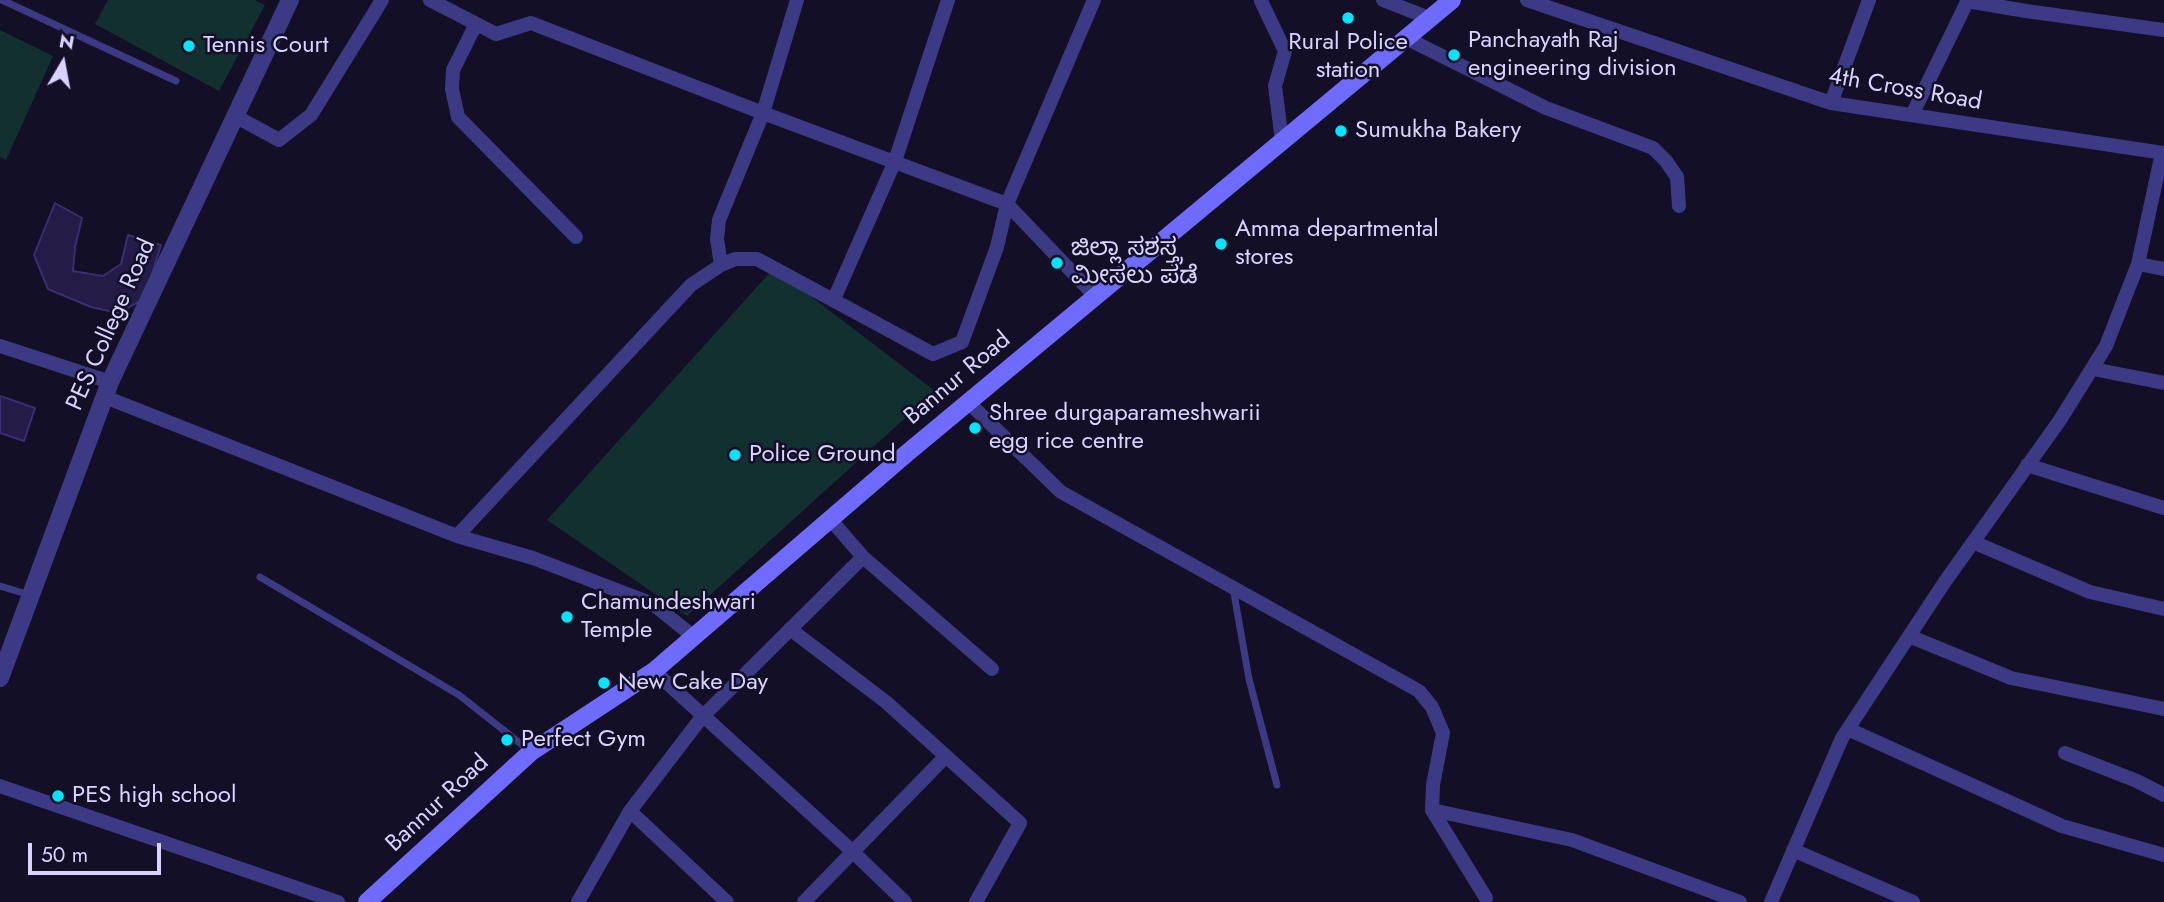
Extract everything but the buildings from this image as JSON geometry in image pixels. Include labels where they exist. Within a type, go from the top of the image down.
[{"type":"main road","name":"Bannur Road","points":[[370,901],[531,752],[654,671],[968,402],[1451,0]]},
{"type":"street","name":"PES College Road","points":[[0,678],[107,389],[290,0]]},
{"type":"street","points":[[235,116],[279,140],[311,115],[382,0]]},
{"type":"street","points":[[430,0],[496,34],[531,23],[1007,204],[1096,296]]},
{"type":"street","points":[[721,265],[717,239],[719,219],[763,113],[797,0]]},
{"type":"street","points":[[834,299],[895,161],[948,0]]},
{"type":"street","points":[[457,536],[691,285],[735,259],[757,259],[933,354],[962,342],[997,247],[1007,204],[1094,0]]},
{"type":"street","points":[[1383,0],[1429,18]]},
{"type":"street","name":"4th Cross Road","points":[[1527,0],[1831,103],[2163,153]]},
{"type":"street","points":[[1831,103],[1869,0]]},
{"type":"street","points":[[1261,1],[1285,51],[1275,86],[1282,141]]},
{"type":"street","points":[[1912,116],[1968,1],[2164,30]]},
{"type":"street","points":[[476,24],[453,70],[452,89],[458,117],[576,237]]},
{"type":"street","points":[[1406,38],[1546,108],[1653,148],[1677,177],[1679,206]]},
{"type":"street","points":[[1771,902],[1848,729],[2106,346],[2138,264],[2163,153]]},
{"type":"street","points":[[2138,264],[2164,269]]},
{"type":"street","points":[[0,346],[457,536],[533,558],[653,604],[694,637]]},
{"type":"street","points":[[2093,369],[2164,383]]},
{"type":"street","points":[[968,402],[1061,492],[1419,691],[1432,707],[1443,733],[1433,785],[1432,810],[1486,898]]},
{"type":"street","points":[[2027,465],[2164,508]]},
{"type":"street","points":[[831,520],[863,557],[992,669]]},
{"type":"street","points":[[1973,542],[2090,592],[2164,609]]},
{"type":"street","points":[[578,902],[631,811],[702,716],[863,557]]},
{"type":"street","points":[[790,629],[886,702],[1020,823],[982,900]]},
{"type":"street","points":[[1909,636],[2011,678],[2164,709]]},
{"type":"street","points":[[654,671],[905,902]]},
{"type":"street","points":[[1848,729],[2062,826],[2164,855]]},
{"type":"street","points":[[2065,753],[2137,781],[2164,795]]},
{"type":"street","points":[[804,902],[946,756]]},
{"type":"street","points":[[0,786],[338,902]]},
{"type":"street","points":[[1432,810],[1572,840],[1740,902]]},
{"type":"street","points":[[631,811],[727,902]]},
{"type":"street","points":[[1793,850],[1913,902]]},
{"type":"lane","points":[[2,0],[176,81]]},
{"type":"lane","points":[[260,578],[460,695],[531,752]]},
{"type":"lane","points":[[0,586],[31,595]]},
{"type":"lane","points":[[1233,588],[1249,679],[1277,785]]},
{"type":"green space","name":"Tennis Court","points":[[108,0],[255,0],[265,5],[219,91],[95,24]]},
{"type":"green space","points":[[0,30],[53,56],[6,160],[0,157]]},
{"type":"green space","name":"Police Ground","points":[[774,268],[935,391],[687,616],[547,520]]},
{"type":"place","name":"Rural Police station","points":[[1348,18]]},
{"type":"place","name":"Tennis Court","points":[[189,46]]},
{"type":"place","name":"Panchayath Raj engineering division","points":[[1454,55]]},
{"type":"place","name":"Sumukha Bakery","points":[[1341,131]]},
{"type":"place","name":"Amma departmental stores","points":[[1221,244]]},
{"type":"place","name":"ಜಿಲ್ಲಾ ಸಶಸ್ತ್ರ ಮೀಸಲು ಪಡೆ","points":[[1057,263]]},
{"type":"place","name":"Shree durgaparameshwarii egg rice centre","points":[[975,428]]},
{"type":"place","name":"Police Ground","points":[[735,455]]},
{"type":"place","name":"Chamundeshwari Temple","points":[[567,617]]},
{"type":"place","name":"New Cake Day","points":[[604,683]]},
{"type":"place","name":"Perfect Gym","points":[[507,740]]},
{"type":"place","name":"PES high school","points":[[58,796]]}]
